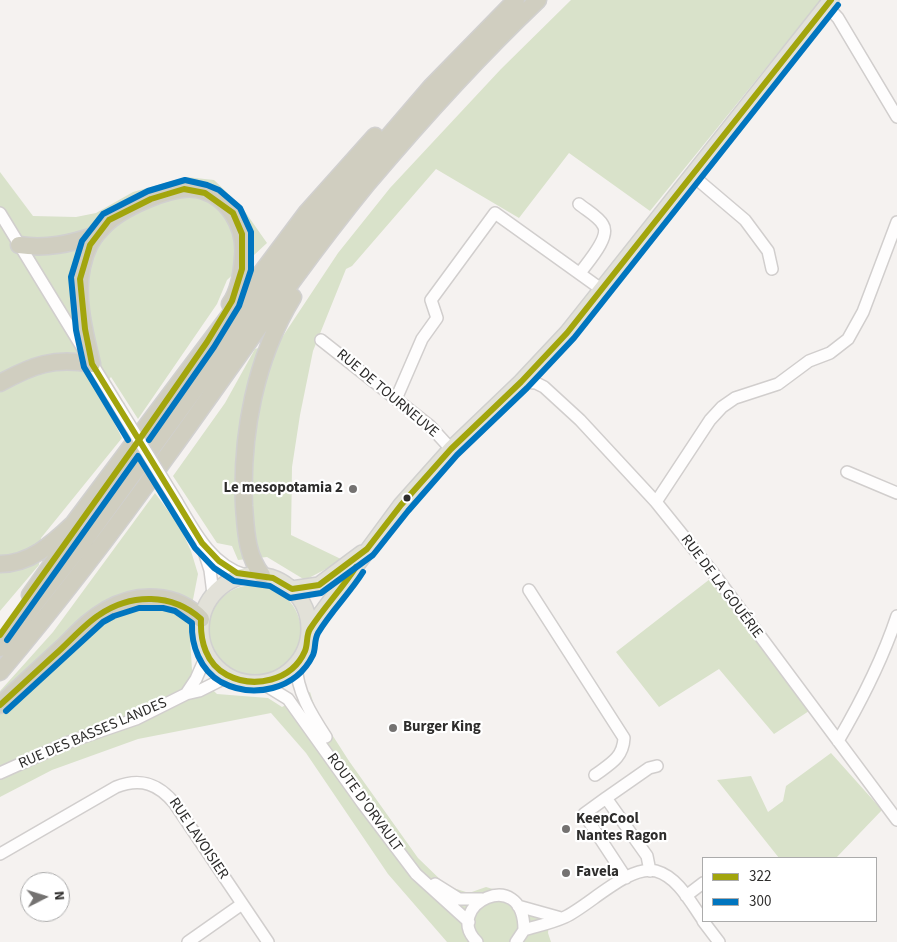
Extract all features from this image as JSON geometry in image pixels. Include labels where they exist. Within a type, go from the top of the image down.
[{"type":"highway","points":[[0,648],[82,544],[314,227],[405,116],[516,0]]},
{"type":"highway","points":[[0,672],[51,610],[141,492],[342,216],[437,104],[538,0]]},
{"type":"highway","points":[[207,342],[213,338],[307,212],[342,171],[387,123],[405,116]]},
{"type":"highway","points":[[0,383],[37,365],[55,361],[92,364],[84,330],[80,280],[85,255],[96,235],[109,220],[123,211],[151,199],[184,189],[206,192],[233,213],[242,234],[242,269],[232,301],[207,342],[85,508],[61,536],[34,555],[17,562],[0,564]]},
{"type":"highway","points":[[262,575],[250,554],[245,527],[246,448],[253,396],[269,345],[280,319],[301,285],[340,234],[342,216]]},
{"type":"highway","points":[[19,245],[38,248],[49,247],[96,235]]},
{"type":"highway","points":[[0,635],[90,512],[157,412]]},
{"type":"highway","points":[[0,705],[88,623],[118,604],[149,598],[169,599],[187,606],[201,619]]},
{"type":"main road","points":[[309,630],[401,505],[451,448],[522,382],[567,333],[829,3]]},
{"type":"main road","points":[[292,589],[319,585],[367,549]]},
{"type":"main road","points":[[245,575],[262,575],[278,580],[292,589],[305,610],[309,630],[305,651],[296,664],[275,679],[262,683],[240,681],[229,676],[213,664],[202,642],[201,619],[206,604],[213,594],[227,582],[245,575]]},
{"type":"street","points":[[829,3],[897,117]]},
{"type":"street","points":[[692,175],[745,220],[768,251],[772,270]]},
{"type":"street","points":[[579,204],[603,225],[605,231],[604,239],[580,273]]},
{"type":"street","points":[[0,213],[202,543],[219,561],[245,575]]},
{"type":"street","points":[[396,399],[422,339],[438,318],[431,300],[495,213],[601,289]]},
{"type":"street","points":[[656,502],[710,420],[722,407],[735,398],[778,384],[797,369],[830,353],[848,339],[863,312],[897,222]]},
{"type":"street","name":"RUE DE TOURNEUVE","points":[[321,340],[430,426],[451,448]]},
{"type":"street","name":"RUE DE LA GOUÉRIE","points":[[522,382],[536,383],[544,387],[580,420],[656,502],[714,574],[897,820]]},
{"type":"street","points":[[847,472],[897,493]]},
{"type":"street","points":[[202,543],[210,570],[213,594]]},
{"type":"street","points":[[529,590],[624,738],[619,758],[595,775]]},
{"type":"street","points":[[838,741],[869,687],[886,651],[897,616]]},
{"type":"street","points":[[186,694],[200,671],[207,654]]},
{"type":"street","name":"ROUTE D'ORVAULT","points":[[296,664],[300,689],[309,711],[409,858],[440,888],[459,899],[482,899],[499,895],[508,897],[518,906],[562,918]]},
{"type":"street","name":"RUE DES BASSES LANDES","points":[[3,773],[69,742],[136,719],[186,694],[229,676]]},
{"type":"street","name":"ROUTE D'ORVAULT","points":[[262,683],[288,699],[304,717],[363,804],[416,874],[469,922]]},
{"type":"street","points":[[626,878],[584,814],[649,768],[657,766]]},
{"type":"street","name":"RUE LAVOISIER","points":[[0,854],[116,787],[127,782],[149,783],[166,792],[175,804],[268,942]]},
{"type":"street","points":[[606,798],[647,856],[650,871]]},
{"type":"street","points":[[524,930],[562,918],[626,878],[645,870],[667,877],[686,896],[702,920]]},
{"type":"street","points":[[686,896],[702,884]]},
{"type":"street","points":[[478,942],[470,931],[469,922],[475,905],[482,899]]},
{"type":"street","points":[[188,942],[242,904]]},
{"type":"street","points":[[516,942],[524,930],[524,918],[518,906]]},
{"type":"street","points":[[704,922],[719,942]]},
{"type":"green space","points":[[571,0],[821,0],[650,211],[569,153],[519,218],[436,169],[352,266],[346,269],[313,351],[292,467],[291,535],[343,560],[305,580],[267,557],[238,560],[232,546],[217,543],[173,476],[225,403],[255,349],[279,342],[338,253],[390,188],[501,69]]},
{"type":"green space","points":[[0,172],[33,216],[76,217],[96,213],[133,192],[186,177],[214,180],[241,206],[267,243],[227,280],[217,304],[138,419],[111,377],[98,392],[122,438],[41,538],[39,565],[0,611]]},
{"type":"green space","points":[[155,493],[180,527],[191,551],[198,574],[189,620],[192,670],[217,694],[268,698],[282,707],[310,692],[315,708],[349,761],[418,858],[447,886],[469,893],[486,887],[517,896],[527,907],[550,912],[548,933],[551,942],[447,942],[388,874],[306,753],[271,713],[138,739],[52,770],[0,797],[0,691],[53,632]]},
{"type":"green space","points":[[710,579],[809,711],[774,734],[719,669],[659,707],[616,652]]},
{"type":"green space","points":[[254,585],[272,589],[287,599],[297,614],[301,632],[297,650],[287,665],[272,675],[254,679],[236,675],[221,665],[211,650],[207,632],[211,614],[221,599],[236,589]]},
{"type":"green space","points":[[831,753],[882,810],[837,857],[778,857],[717,780],[751,776],[768,812],[783,801],[786,786]]},
{"type":"transit line","name":"322","points":[[139,440],[202,543],[219,561],[237,573],[273,578],[292,589],[319,585],[367,549],[401,505],[451,449],[521,382],[567,333],[831,0]]},
{"type":"transit line","name":"300","points":[[7,640],[138,456],[195,548],[214,568],[234,581],[270,586],[290,598],[321,593],[373,555],[408,511],[457,455],[527,388],[574,338],[838,5]]},
{"type":"transit line","name":"300","points":[[128,440],[84,367],[76,330],[71,277],[82,241],[103,214],[148,191],[185,180],[219,190],[240,208],[251,232],[251,270],[239,306],[214,347],[149,440]]},
{"type":"transit line","name":"322","points":[[184,189],[205,193],[233,213],[242,234],[242,269],[232,301],[207,342],[139,440],[92,364],[85,329],[80,279],[90,245],[109,220],[151,199],[184,189]]},
{"type":"transit line","name":"322","points":[[0,635],[139,440]]},
{"type":"transit line","name":"322","points":[[0,705],[94,619],[111,608],[138,600],[151,599],[177,604],[190,610],[201,619],[203,643],[209,658],[214,665],[227,675],[249,681],[271,680],[291,669],[299,661],[305,651],[310,629],[356,567]]},
{"type":"transit line","name":"300","points":[[6,711],[103,622],[114,616],[139,608],[163,608],[175,611],[192,623],[193,640],[198,656],[207,671],[221,682],[246,690],[273,688],[296,676],[305,667],[313,655],[318,633],[363,572]]},
{"type":"place","name":"Le mesopotamia 2","points":[[353,489]]},
{"type":"place","name":"Burger King","points":[[393,728]]},
{"type":"place","name":"KeepCool Nantes Ragon","points":[[566,829]]},
{"type":"place","name":"Favela","points":[[566,873]]}]
